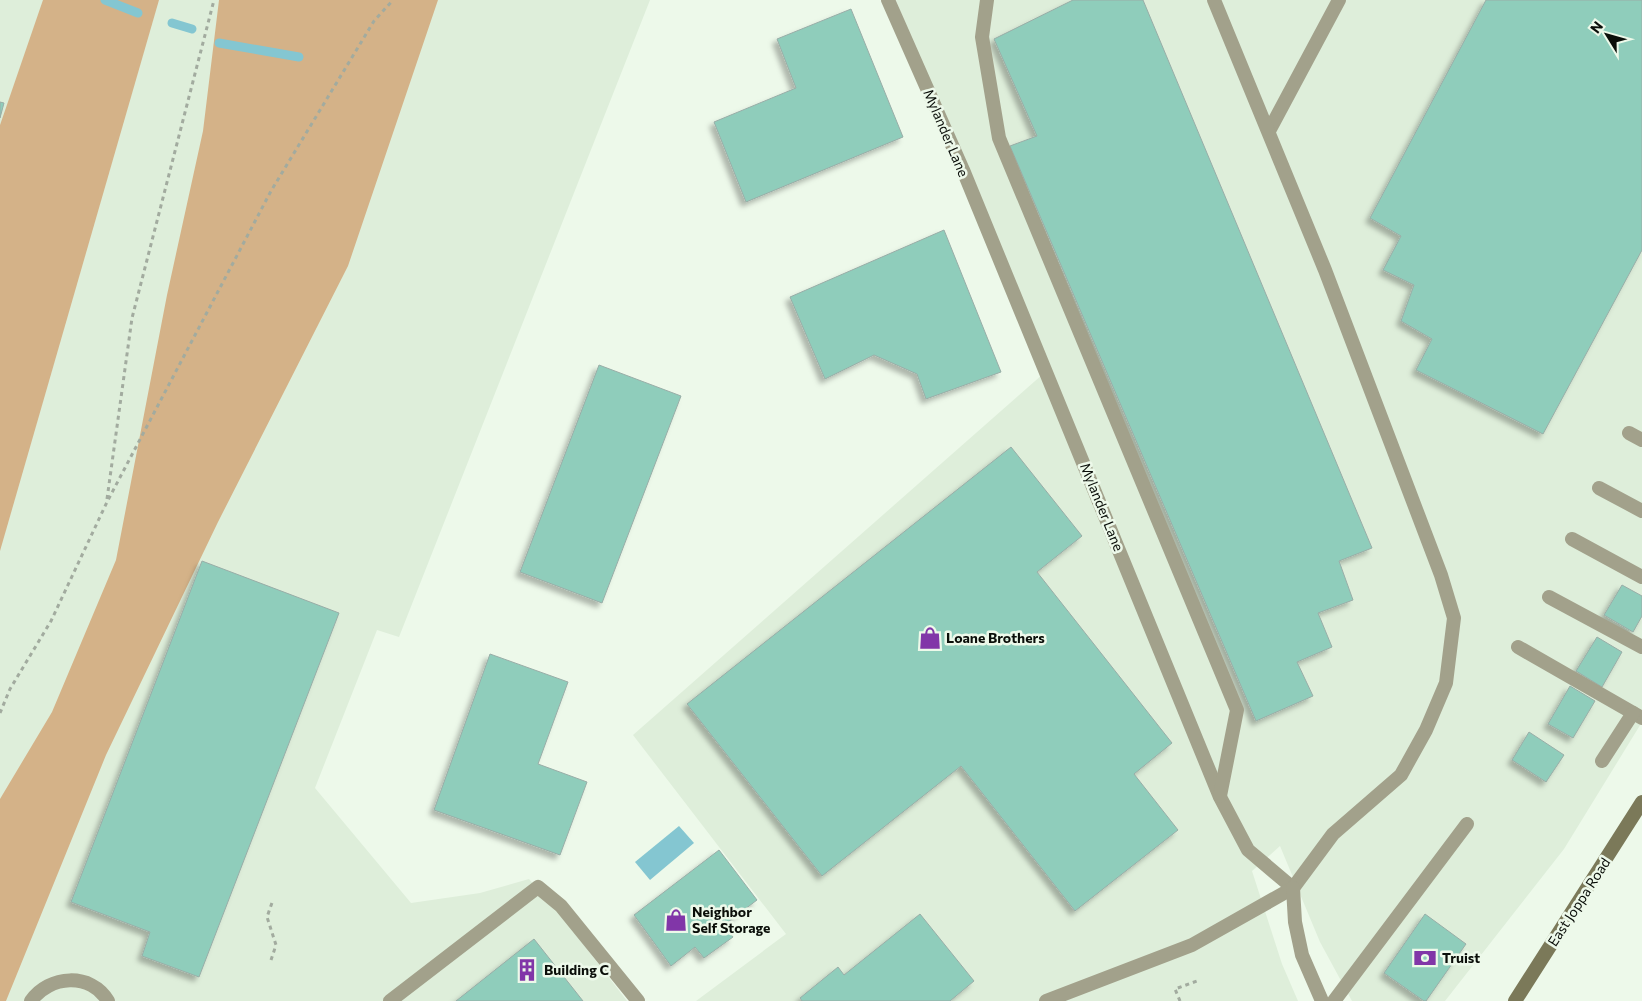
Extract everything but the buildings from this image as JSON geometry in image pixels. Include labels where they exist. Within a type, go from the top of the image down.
[{"type":"main road","name":"East Joppa Road","points":[[1515,1001],[1642,802]]},
{"type":"street","name":"Mylander Lane","points":[[888,0],[963,170],[1220,797],[1248,850],[1293,888]]},
{"type":"street","points":[[987,0],[982,37],[999,138],[1238,710],[1220,797]]},
{"type":"street","points":[[1046,1001],[1192,945],[1293,888],[1333,834],[1401,775],[1426,730],[1446,683],[1452,649],[1454,618],[1441,574],[1269,131],[1214,0]]},
{"type":"street","points":[[1269,131],[1339,0]]},
{"type":"street","points":[[1629,433],[1642,440]]},
{"type":"street","points":[[1599,488],[1642,511]]},
{"type":"street","points":[[1572,539],[1642,577]]},
{"type":"street","points":[[1549,597],[1642,647]]},
{"type":"street","points":[[1518,647],[1638,716],[1602,761]]},
{"type":"street","points":[[1334,1001],[1467,824]]},
{"type":"street","points":[[390,1001],[538,887],[562,906],[638,1001]]},
{"type":"street","points":[[1293,888],[1295,922],[1302,955],[1322,1001]]},
{"type":"street","points":[[31,1001],[44,987],[56,982],[69,980],[82,982],[94,987],[108,1001]]},
{"type":"path","points":[[107,502],[132,318],[214,0]]},
{"type":"path","points":[[0,713],[10,689],[51,621],[107,502],[271,191],[374,20],[393,0]]},
{"type":"path","points":[[271,960],[276,945],[267,917],[273,900]]},
{"type":"path","points":[[1180,1001],[1175,989],[1197,980]]},
{"type":"shaded area","points":[[0,0],[650,0],[399,637],[377,630],[315,788],[411,903],[480,893],[529,879],[564,919],[627,1001],[0,1001]]},
{"type":"shaded area","points":[[43,0],[159,0],[0,551],[0,125]]},
{"type":"shaded area","points":[[219,0],[438,0],[348,266],[218,522],[106,755],[6,1001],[0,1001],[0,799],[52,712],[116,560],[167,295],[203,131]]},
{"type":"shaded area","points":[[896,0],[1642,0],[1642,722],[1564,849],[1445,1001],[1352,1001],[1320,942],[1280,846],[1252,871],[1282,964],[1298,1001],[696,1001],[786,934],[633,735],[1043,374]]},
{"type":"water","points":[[679,826],[694,843],[650,880],[635,862]]},
{"type":"waterway","points":[[105,0],[138,13]]},
{"type":"waterway","points":[[172,23],[192,29]]},
{"type":"waterway","points":[[219,43],[299,57]]},
{"type":"place","name":"Loane Brothers","points":[[930,638]]},
{"type":"place","name":"Neighbor Self Storage","points":[[676,920]]},
{"type":"place","name":"Truist","points":[[1425,958]]},
{"type":"place","name":"Building C","points":[[527,970]]}]
